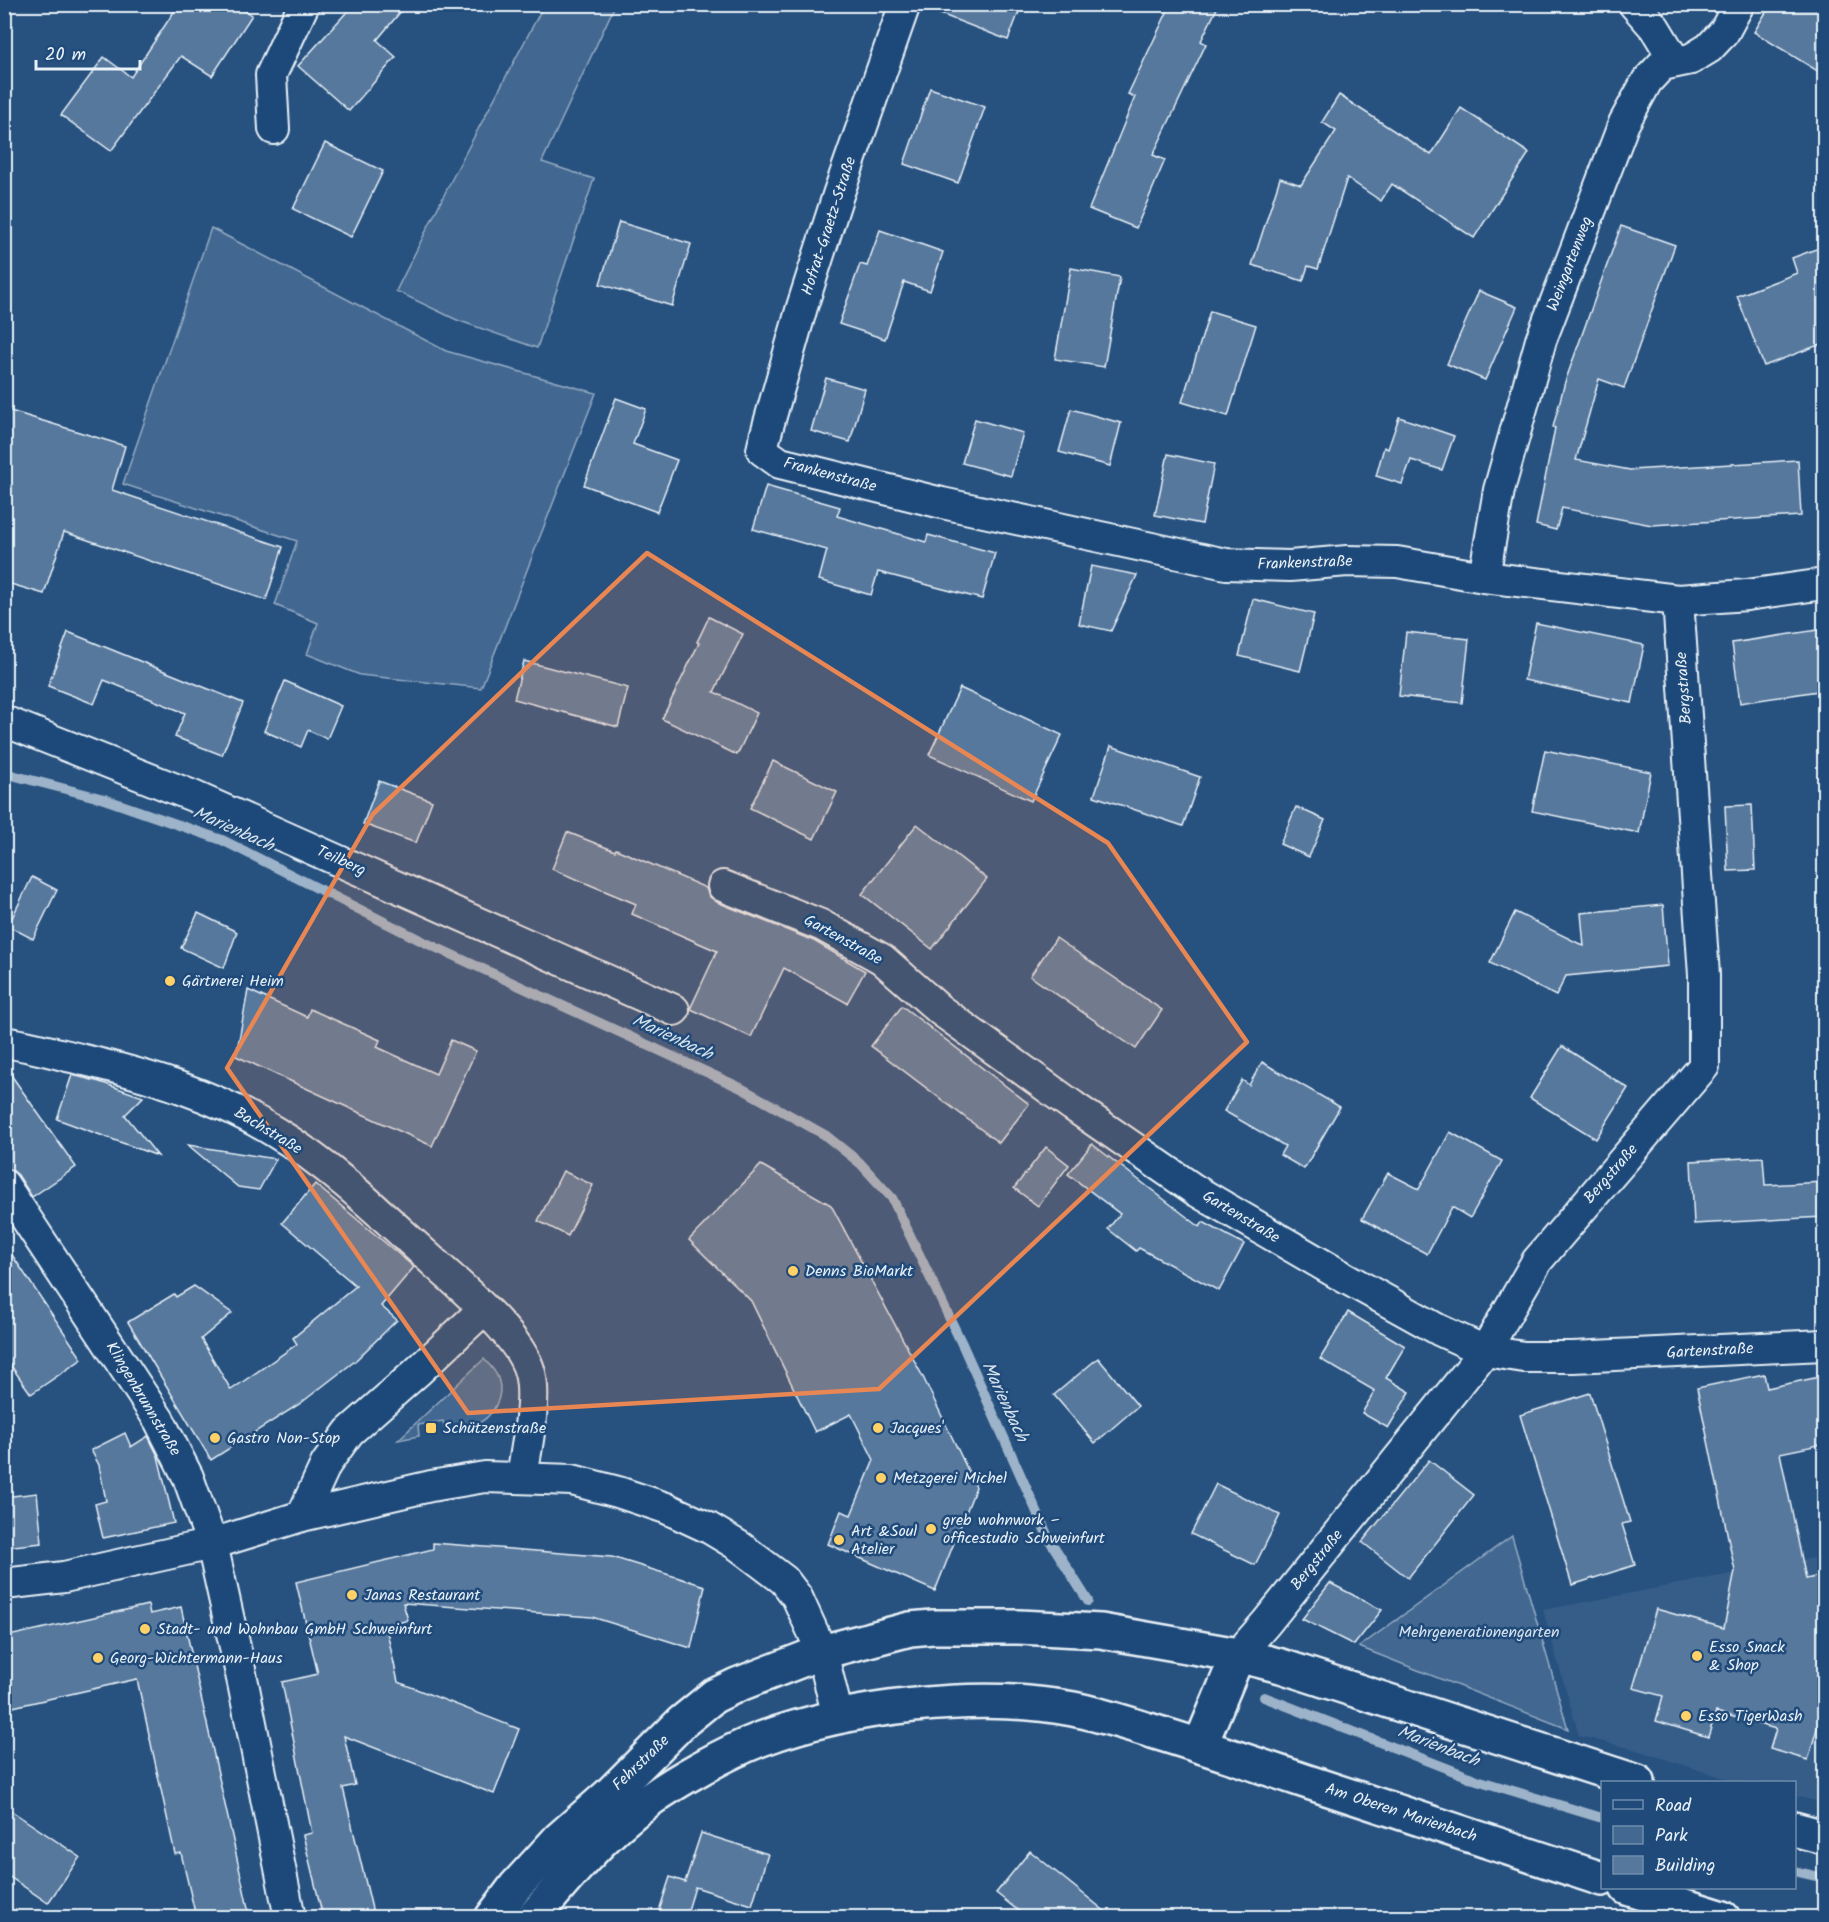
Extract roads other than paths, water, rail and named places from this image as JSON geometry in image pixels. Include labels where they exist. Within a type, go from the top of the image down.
[{"type":"main road","points":[[822,1652],[910,1629],[933,1627],[1101,1631],[1238,1655],[1281,1666],[1635,1781]]},
{"type":"main road","name":"Fehrstraße","points":[[492,1917],[516,1886],[559,1839],[609,1795],[682,1722],[714,1696],[822,1652]]},
{"type":"main road","points":[[1200,1746],[1238,1655]]},
{"type":"main road","name":"Am Oberen Marienbach","points":[[838,1717],[918,1705],[977,1701],[1072,1709],[1200,1746],[1601,1880]]},
{"type":"main road","name":"Fehrstraße","points":[[533,1917],[603,1839],[648,1801],[702,1768],[760,1739],[838,1717]]},
{"type":"main road","points":[[1796,1830],[1824,1837]]},
{"type":"main road","points":[[1633,1889],[1722,1917]]},
{"type":"street","points":[[274,129],[271,75],[304,4]]},
{"type":"street","name":"Hofrat-Graetz-Straße","points":[[762,450],[801,307],[905,4]]},
{"type":"street","points":[[1634,4],[1655,28],[1675,61]]},
{"type":"street","name":"Weingartenweg","points":[[1484,577],[1499,490],[1541,340],[1624,123],[1647,81],[1662,65],[1691,59],[1709,48],[1724,32],[1739,4]]},
{"type":"street","name":"Frankenstraße","points":[[762,450],[780,464],[942,503],[1226,564],[1290,566],[1347,561],[1397,561],[1484,577],[1678,600],[1747,595],[1824,584]]},
{"type":"street","name":"Bergstraße","points":[[1238,1655],[1485,1351],[1537,1261],[1704,1066],[1704,975],[1678,600]]},
{"type":"street","name":"Teilberg","points":[[4,721],[203,800],[674,1010]]},
{"type":"street","name":"Gartenstraße","points":[[723,886],[821,925],[882,959],[940,1010],[1195,1190],[1439,1330],[1485,1351],[1524,1357],[1573,1357],[1824,1345]]},
{"type":"street","name":"Bachstraße","points":[[4,1042],[121,1068],[192,1091],[276,1132],[351,1188],[484,1309],[517,1348],[530,1373],[532,1398],[522,1477]]},
{"type":"street","name":"Klingenbrunnstraße","points":[[4,1185],[159,1420],[188,1477],[212,1544],[245,1693],[290,1917]]},
{"type":"street","points":[[302,1516],[326,1464],[349,1432],[484,1309]]},
{"type":"street","points":[[4,1584],[64,1577],[212,1544],[302,1516],[431,1486],[484,1477],[572,1480],[666,1508],[710,1528],[739,1546],[784,1580],[797,1597],[822,1652],[838,1717]]},
{"type":"waterway","name":"Marienbach","points":[[4,773],[104,799],[222,840],[424,942],[741,1088],[825,1135],[860,1163],[892,1198],[963,1346],[1049,1539],[1088,1601]]},
{"type":"waterway","name":"Marienbach","points":[[1264,1697],[1477,1780],[1601,1818]]},
{"type":"waterway","name":"Marienbach","points":[[1796,1871],[1824,1878]]},
{"type":"place","name":"Gärtnerei Heim","points":[[170,981]]},
{"type":"place","name":"Denns BioMarkt","points":[[793,1271]]},
{"type":"place","name":"Schützenstraße","points":[[431,1428]]},
{"type":"place","name":"Jacques'","points":[[878,1428]]},
{"type":"place","name":"Gastro Non-Stop","points":[[215,1438]]},
{"type":"place","name":"Metzgerei Michel","points":[[881,1478]]},
{"type":"place","name":"greb wohnwork – officestudio Schweinfurt","points":[[931,1529]]},
{"type":"place","name":"Art &Soul Atelier","points":[[839,1540]]},
{"type":"place","name":"Janas Restaurant","points":[[352,1595]]},
{"type":"place","name":"Stadt- und Wohnbau GmbH Schweinfurt","points":[[145,1629]]},
{"type":"place","name":"Esso Snack & Shop","points":[[1697,1656]]},
{"type":"place","name":"Georg-Wichtermann-Haus","points":[[98,1658]]},
{"type":"place","name":"Esso TigerWash","points":[[1686,1716]]},
{"type":"park label","name":"Mehrgenerationengarten","points":[[1479,1632]]}]
